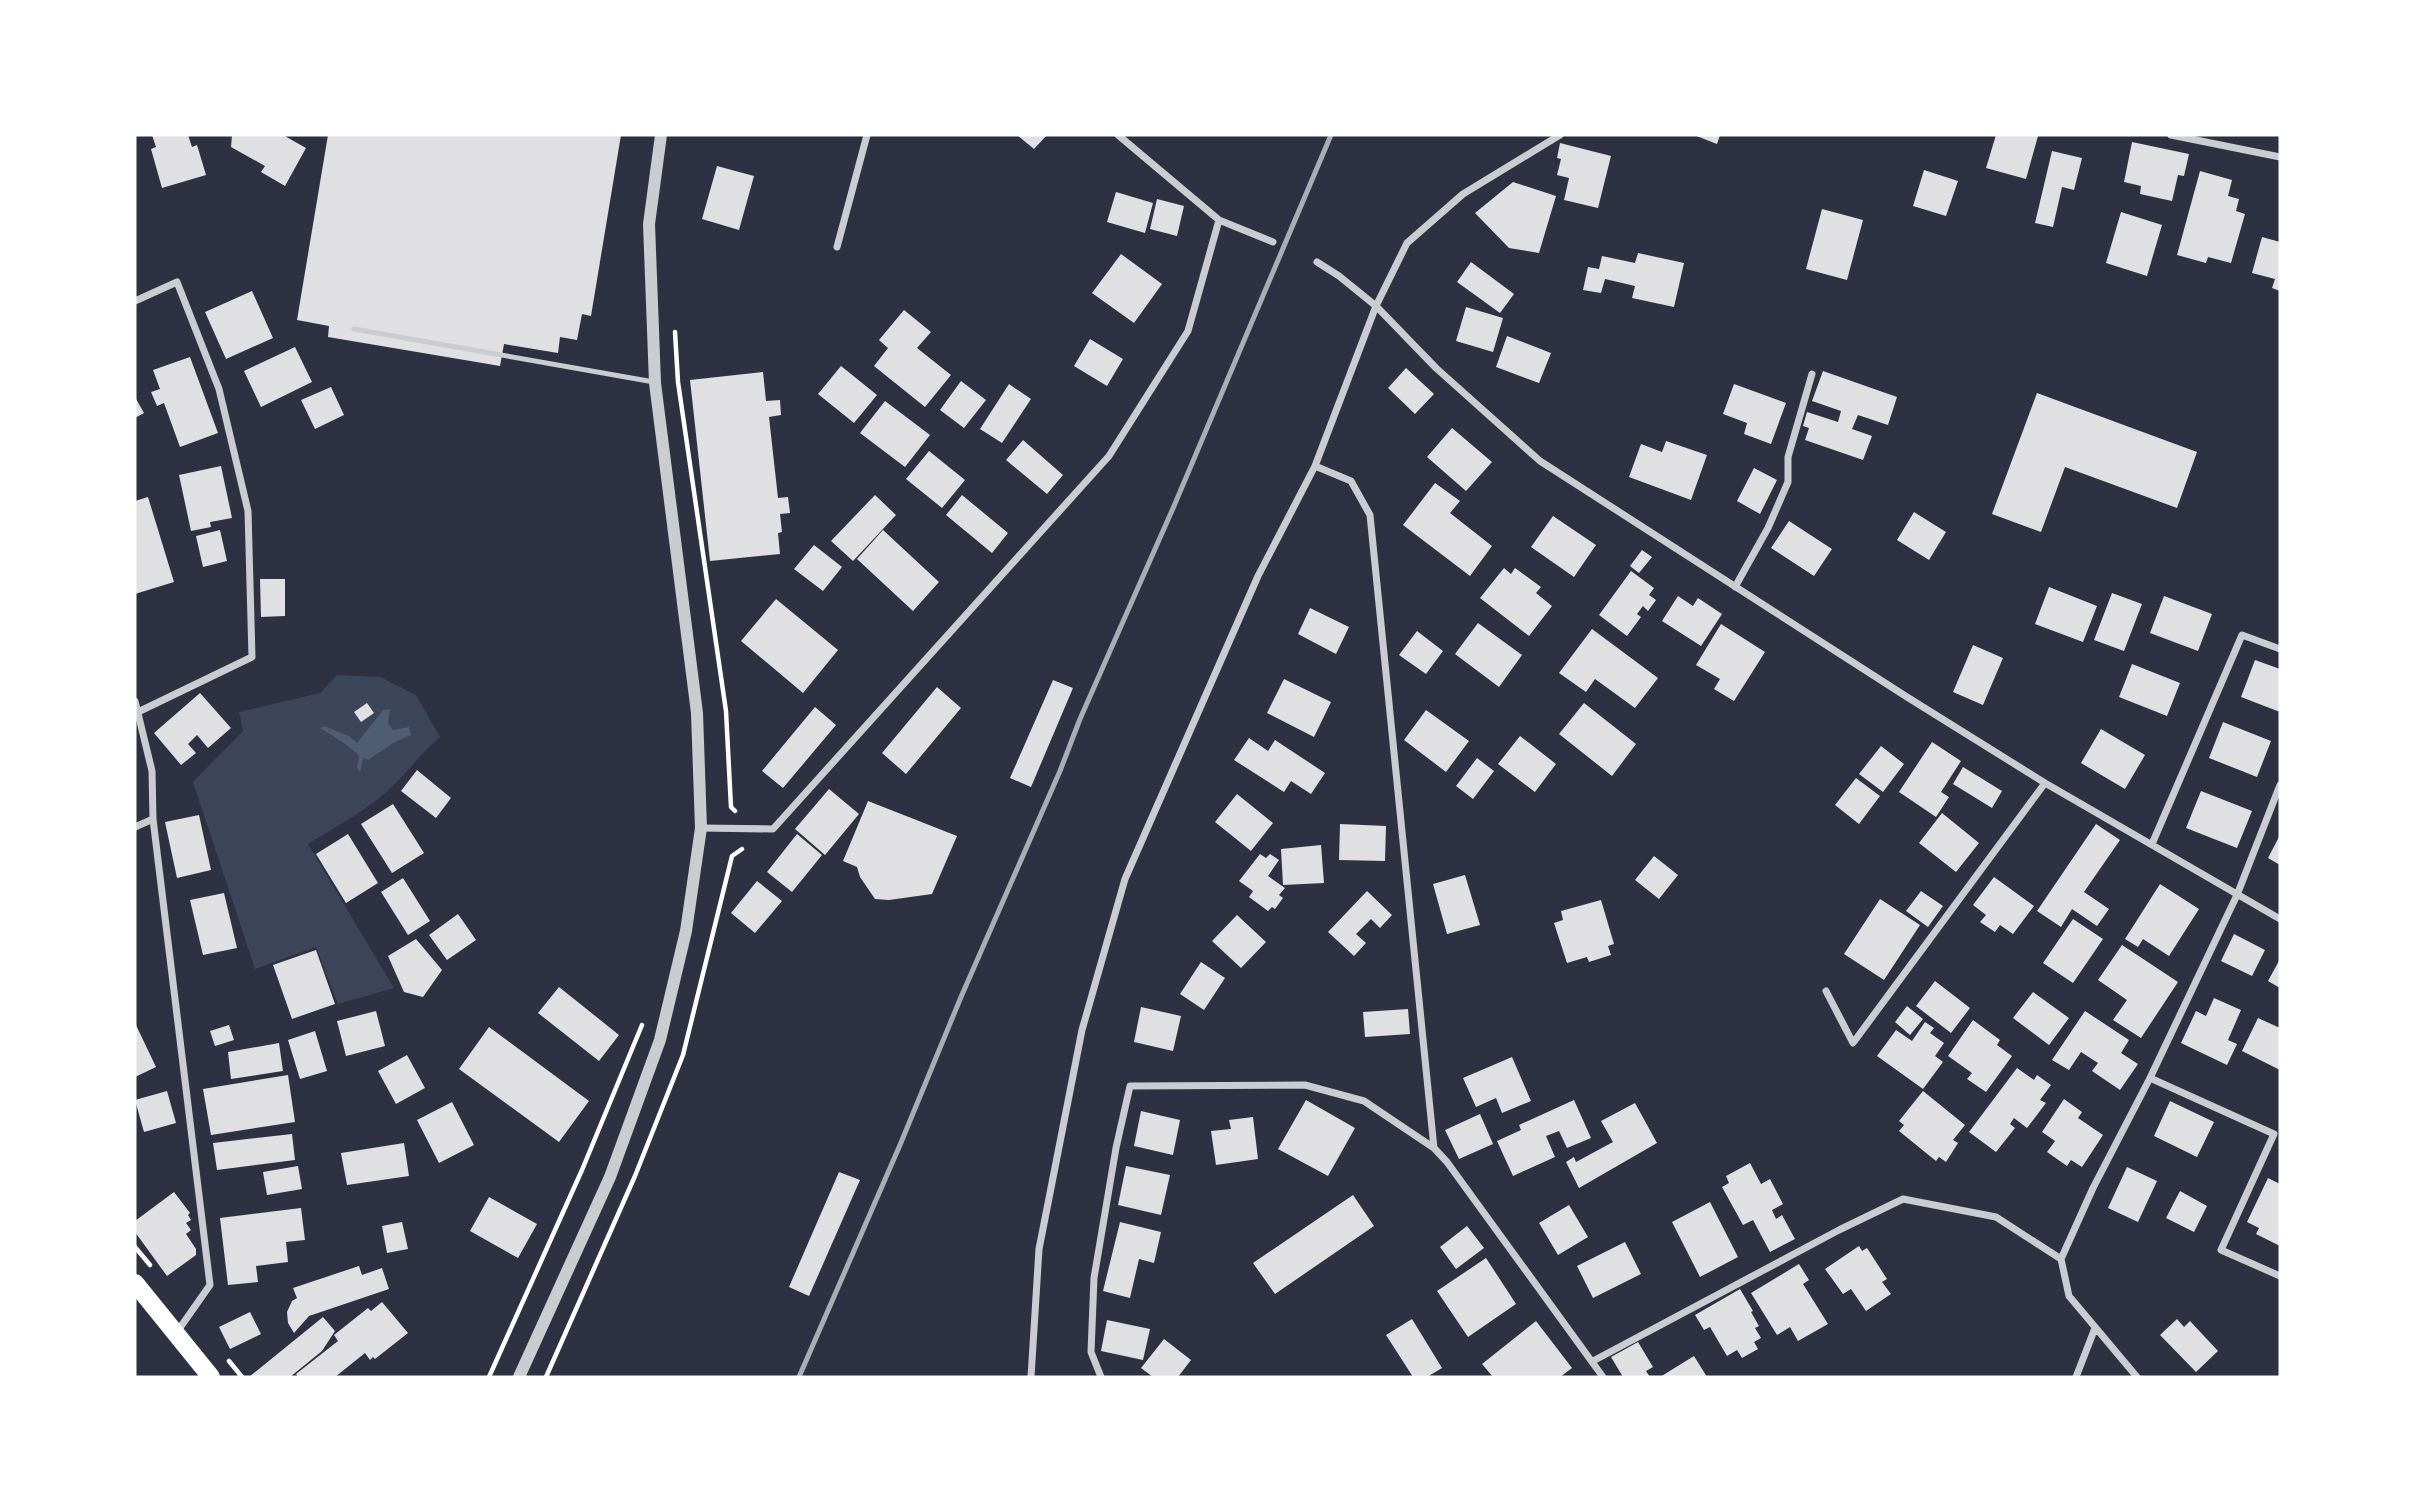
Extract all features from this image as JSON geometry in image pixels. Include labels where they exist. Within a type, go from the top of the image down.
[{"type":"main road","points":[[135,1283],[211,1377]]},
{"type":"street","points":[[519,1377],[610,1177],[660,1040],[686,931],[701,828],[697,713],[655,383],[649,224],[661,135]]},
{"type":"street","points":[[837,247],[867,135]]},
{"type":"street","points":[[1118,135],[1219,220],[1273,242]]},
{"type":"street","points":[[1031,1377],[1039,1249],[1082,1030],[1125,879],[1258,576],[1315,466],[1376,306],[1407,243],[1463,194],[1560,135]]},
{"type":"street","points":[[2171,135],[2280,157]]},
{"type":"street","points":[[701,828],[773,830],[1109,456],[1188,331],[1219,220]]},
{"type":"street","points":[[1317,261],[1376,306],[1436,368],[1540,461],[2045,783],[2280,919]]},
{"type":"street","points":[[135,302],[177,282],[219,389],[248,511],[252,657],[138,712]]},
{"type":"street","points":[[1735,587],[1768,528],[1788,482],[1787,457],[1812,374]]},
{"type":"street","points":[[1315,466],[1351,481],[1370,515],[1434,1147]]},
{"type":"street","points":[[2152,844],[2242,635],[2280,649]]},
{"type":"street","points":[[135,701],[152,771],[153,819],[210,1285],[176,1334]]},
{"type":"street","points":[[1826,991],[1853,1043],[2045,783]]},
{"type":"street","points":[[2137,1377],[2069,1296],[2062,1259],[2093,1188],[2150,1078],[2237,895],[2280,785]]},
{"type":"street","points":[[135,827],[153,819]]},
{"type":"street","points":[[2150,1078],[2274,1134],[2221,1250],[2280,1276]]},
{"type":"street","points":[[1101,1377],[1091,1352],[1094,1278],[1116,1148],[1130,1086],[1305,1085],[1364,1101],[1434,1147],[1603,1377]]},
{"type":"street","points":[[1593,1361],[1902,1199],[1996,1217],[2062,1259]]},
{"type":"street","points":[[2076,1377],[2095,1328]]},
{"type":"lane","points":[[354,329],[655,383]]},
{"type":"path","points":[[674,320],[678,382],[726,711],[731,807],[741,817]]},
{"type":"path","points":[[489,1377],[582,1170],[644,1016]]},
{"type":"path","points":[[135,1247],[151,1266]]},
{"type":"shaded area","points":[[337,675],[380,677],[416,695],[440,737],[385,794],[308,844],[394,988],[338,1004],[316,947],[255,969],[193,782],[243,731],[239,712],[320,693]]},
{"type":"shaded area","points":[[390,709],[388,723],[393,730],[409,727],[411,735],[393,743],[368,760],[363,758],[360,772],[357,768],[359,755],[320,728],[324,726],[349,736],[357,743],[383,710]]},
{"type":"building","points":[[152,135],[188,135],[192,147],[197,145],[206,175],[162,188],[151,149],[156,147]]},
{"type":"building","points":[[232,135],[283,135],[306,148],[285,186],[261,172],[265,166],[231,147]]},
{"type":"building","points":[[328,135],[621,135],[591,316],[582,314],[577,340],[560,337],[558,353],[504,344],[500,366],[328,337],[329,326],[297,320]]},
{"type":"building","points":[[1017,135],[1047,135],[1034,149]]},
{"type":"building","points":[[1694,135],[1720,135],[1717,144]]},
{"type":"building","points":[[1996,135],[2038,136],[2026,179],[1986,168]]},
{"type":"building","points":[[2132,142],[2189,154],[2184,176],[2178,175],[2172,201],[2140,194],[2141,186],[2124,182]]},
{"type":"building","points":[[1560,143],[1611,156],[1598,208],[1564,200],[1569,178],[1557,175],[1561,159],[1557,158]]},
{"type":"building","points":[[2052,151],[2082,158],[2074,190],[2062,187],[2053,227],[2035,223]]},
{"type":"building","points":[[717,166],[754,176],[739,230],[702,219]]},
{"type":"building","points":[[1924,170],[1958,181],[1946,216],[1913,206]]},
{"type":"building","points":[[2200,171],[2232,180],[2228,196],[2239,199],[2236,211],[2245,214],[2231,263],[2208,257],[2206,263],[2177,255]]},
{"type":"building","points":[[1513,182],[1556,196],[1539,253],[1509,248],[1475,213]]},
{"type":"building","points":[[1116,192],[1153,203],[1145,233],[1107,222]]},
{"type":"building","points":[[1157,199],[1184,206],[1177,236],[1150,229]]},
{"type":"building","points":[[1822,209],[1863,220],[1847,280],[1806,269]]},
{"type":"building","points":[[2121,212],[2162,225],[2147,276],[2106,263]]},
{"type":"building","points":[[2262,237],[2280,242],[2280,291],[2272,288],[2275,279],[2252,273]]},
{"type":"building","points":[[1638,253],[1684,263],[1674,307],[1632,298],[1635,286],[1605,279],[1601,293],[1583,290],[1588,267],[1599,269],[1602,256],[1635,263]]},
{"type":"building","points":[[1121,254],[1162,284],[1134,323],[1092,293]]},
{"type":"building","points":[[1471,262],[1514,294],[1500,313],[1457,282]]},
{"type":"building","points":[[252,291],[273,338],[226,359],[205,312]]},
{"type":"building","points":[[1466,307],[1503,318],[1493,352],[1456,341]]},
{"type":"building","points":[[904,310],[931,332],[917,348],[951,375],[925,407],[874,366],[888,348],[879,340]]},
{"type":"building","points":[[1507,336],[1551,353],[1539,383],[1496,367]]},
{"type":"building","points":[[1090,339],[1123,359],[1107,386],[1074,366]]},
{"type":"building","points":[[295,347],[312,382],[261,407],[244,371]]},
{"type":"building","points":[[190,357],[218,433],[180,447],[164,403],[157,406],[151,392],[160,389],[153,370]]},
{"type":"building","points":[[841,366],[877,395],[854,423],[818,394]]},
{"type":"building","points":[[1406,368],[1434,394],[1415,414],[1388,388]]},
{"type":"building","points":[[1823,371],[1897,397],[1888,425],[1858,415],[1852,429],[1872,436],[1863,460],[1805,440],[1809,428],[1803,426],[1807,412],[1838,422],[1841,411],[1812,401]]},
{"type":"building","points":[[763,372],[766,401],[780,400],[781,415],[769,417],[778,498],[788,497],[790,513],[780,514],[780,554],[710,561],[690,380]]},
{"type":"building","points":[[961,381],[986,400],[964,428],[940,410]]},
{"type":"building","points":[[1009,384],[1031,399],[1002,443],[980,429]]},
{"type":"building","points":[[1734,384],[1786,403],[1771,444],[1744,434],[1747,423],[1723,414]]},
{"type":"building","points":[[331,387],[344,415],[315,429],[301,400]]},
{"type":"building","points":[[2037,393],[2197,452],[2177,508],[2065,467],[2041,532],[1992,514]]},
{"type":"building","points":[[135,397],[144,413],[135,418]]},
{"type":"building","points":[[885,401],[930,435],[905,467],[860,433]]},
{"type":"building","points":[[1452,428],[1492,462],[1466,491],[1427,457]]},
{"type":"building","points":[[1023,440],[1063,475],[1047,494],[1006,460]]},
{"type":"building","points":[[1666,441],[1707,455],[1691,500],[1629,477],[1641,444],[1662,452]]},
{"type":"building","points":[[929,451],[965,480],[942,508],[906,479]]},
{"type":"building","points":[[221,466],[232,518],[210,522],[211,527],[191,531],[179,475]]},
{"type":"building","points":[[1754,468],[1777,480],[1760,514],[1737,501]]},
{"type":"building","points":[[1435,483],[1460,501],[1450,513],[1492,546],[1470,576],[1403,525]]},
{"type":"building","points":[[875,495],[896,515],[853,561],[831,541]]},
{"type":"building","points":[[962,495],[1008,533],[992,553],[946,515]]},
{"type":"building","points":[[148,497],[174,582],[135,594],[135,501]]},
{"type":"building","points":[[1914,512],[1946,532],[1929,560],[1897,540]]},
{"type":"building","points":[[1553,516],[1596,545],[1574,577],[1531,547]]},
{"type":"building","points":[[1789,521],[1832,549],[1814,576],[1771,548]]},
{"type":"building","points":[[220,530],[227,561],[203,567],[196,536]]},
{"type":"building","points":[[883,530],[939,582],[913,611],[857,559]]},
{"type":"building","points":[[814,545],[842,567],[823,591],[794,569]]},
{"type":"building","points":[[1642,550],[1652,557],[1639,573],[1630,566]]},
{"type":"building","points":[[1504,568],[1511,574],[1515,568],[1541,587],[1536,593],[1552,606],[1529,636],[1480,598]]},
{"type":"building","points":[[1631,571],[1654,588],[1649,595],[1656,600],[1648,611],[1643,606],[1637,614],[1641,617],[1627,636],[1599,615]]},
{"type":"building","points":[[260,579],[285,579],[285,616],[261,617]]},
{"type":"building","points":[[2049,587],[2097,606],[2083,642],[2035,624]]},
{"type":"building","points":[[2112,593],[2142,604],[2124,651],[2094,640]]},
{"type":"building","points":[[1678,596],[1693,606],[1698,598],[1722,614],[1701,646],[1662,621]]},
{"type":"building","points":[[2164,596],[2212,614],[2198,651],[2150,633]]},
{"type":"building","points":[[776,599],[838,650],[803,693],[741,641]]},
{"type":"building","points":[[1310,608],[1349,627],[1336,654],[1298,634]]},
{"type":"building","points":[[1478,623],[1522,655],[1499,687],[1455,654]]},
{"type":"building","points":[[1721,624],[1765,652],[1734,701],[1714,689],[1720,679],[1696,665]]},
{"type":"building","points":[[1592,629],[1658,678],[1635,708],[1595,679],[1586,692],[1559,673]]},
{"type":"building","points":[[1417,631],[1443,651],[1426,674],[1399,655]]},
{"type":"building","points":[[1973,645],[2003,658],[1983,705],[1953,692]]},
{"type":"building","points":[[2255,660],[2280,669],[2280,712],[2241,697]]},
{"type":"building","points":[[2132,664],[2180,683],[2167,716],[2119,697]]},
{"type":"building","points":[[1284,679],[1331,702],[1314,737],[1267,713]]},
{"type":"building","points":[[1053,680],[1073,688],[1031,787],[1010,778]]},
{"type":"building","points":[[937,687],[961,708],[906,774],[882,753]]},
{"type":"building","points":[[200,693],[231,728],[208,748],[197,735],[188,744],[196,753],[181,765],[154,733]]},
{"type":"building","points":[[367,703],[374,713],[361,722],[354,712]]},
{"type":"building","points":[[1584,703],[1636,744],[1612,776],[1559,734]]},
{"type":"building","points":[[815,707],[836,725],[783,788],[762,771]]},
{"type":"building","points":[[1426,710],[1469,741],[1446,772],[1404,740]]},
{"type":"building","points":[[2223,722],[2271,741],[2257,777],[2209,758]]},
{"type":"building","points":[[2101,729],[2145,755],[2125,789],[2081,763]]},
{"type":"building","points":[[1520,736],[1556,764],[1535,792],[1498,764]]},
{"type":"building","points":[[1249,738],[1268,751],[1275,740],[1325,773],[1311,794],[1291,781],[1284,792],[1234,760]]},
{"type":"building","points":[[1932,742],[1961,761],[1941,792],[1949,797],[1936,817],[1899,792]]},
{"type":"building","points":[[1881,746],[1904,764],[1883,792],[1859,774]]},
{"type":"building","points":[[1477,758],[1494,771],[1473,799],[1456,786]]},
{"type":"building","points":[[1963,767],[2002,791],[1992,808],[1953,784]]},
{"type":"building","points":[[417,770],[451,798],[436,818],[401,791]]},
{"type":"building","points":[[1856,778],[1880,796],[1859,824],[1835,805]]},
{"type":"building","points":[[829,789],[859,814],[825,855],[795,829]]},
{"type":"building","points":[[2201,791],[2252,811],[2237,848],[2186,828]]},
{"type":"building","points":[[1237,794],[1273,823],[1251,851],[1215,822]]},
{"type":"building","points":[[868,801],[957,836],[932,894],[889,900],[875,899],[860,877],[857,867],[843,861]]},
{"type":"building","points":[[393,804],[424,853],[392,873],[361,824]]},
{"type":"building","points":[[1942,813],[1979,843],[1956,872],[1919,843]]},
{"type":"building","points":[[199,815],[211,870],[177,878],[165,822]]},
{"type":"building","points":[[1340,824],[1386,826],[1385,861],[1339,860]]},
{"type":"building","points":[[2096,824],[2120,840],[2084,892],[2109,909],[2097,926],[2072,909],[2061,927],[2037,911]]},
{"type":"building","points":[[348,834],[378,883],[346,903],[316,854]]},
{"type":"building","points":[[797,834],[822,855],[792,892],[767,872]]},
{"type":"building","points":[[2280,835],[2280,865],[2268,858]]},
{"type":"building","points":[[1321,845],[1324,883],[1283,885],[1281,849]]},
{"type":"building","points":[[1260,854],[1266,858],[1270,854],[1279,860],[1268,876],[1285,888],[1279,895],[1283,898],[1275,909],[1272,907],[1268,911],[1249,897],[1253,891],[1239,881]]},
{"type":"building","points":[[1654,856],[1678,875],[1659,899],[1635,880]]},
{"type":"building","points":[[1465,875],[1480,925],[1447,934],[1433,884]]},
{"type":"building","points":[[1994,877],[2034,906],[2013,934],[2000,925],[1995,932],[1980,922],[1986,915],[1973,905]]},
{"type":"building","points":[[403,878],[430,921],[408,935],[381,892]]},
{"type":"building","points":[[757,881],[782,901],[755,933],[731,913]]},
{"type":"building","points":[[2160,884],[2199,909],[2169,956],[2143,939],[2138,947],[2125,939]]},
{"type":"building","points":[[1367,891],[1392,915],[1380,928],[1371,919],[1356,934],[1366,943],[1354,956],[1328,932]]},
{"type":"building","points":[[1921,891],[1943,906],[1928,927],[1906,911]]},
{"type":"building","points":[[224,893],[237,948],[203,955],[190,900]]},
{"type":"building","points":[[1880,899],[1920,925],[1884,980],[1844,954]]},
{"type":"building","points":[[1601,900],[1614,944],[1608,946],[1611,955],[1589,962],[1587,957],[1567,963],[1554,923],[1563,920],[1561,911]]},
{"type":"building","points":[[458,914],[476,940],[447,960],[429,935]]},
{"type":"building","points":[[1237,915],[1266,942],[1241,968],[1212,941]]},
{"type":"building","points":[[2073,919],[2103,939],[2073,983],[2043,963]]},
{"type":"building","points":[[2234,934],[2265,950],[2252,976],[2221,961]]},
{"type":"building","points":[[416,939],[442,970],[423,997],[404,992],[388,956]]},
{"type":"building","points":[[2122,945],[2178,982],[2141,1038],[2113,1020],[2127,1000],[2098,980]]},
{"type":"building","points":[[316,950],[335,1004],[292,1019],[273,965]]},
{"type":"building","points":[[2280,959],[2280,988],[2268,981]]},
{"type":"building","points":[[1201,962],[1225,978],[1204,1010],[1180,994]]},
{"type":"building","points":[[1935,981],[1970,1008],[1951,1033],[1916,1006]]},
{"type":"building","points":[[559,987],[619,1035],[599,1061],[538,1013]]},
{"type":"building","points":[[2033,992],[2069,1018],[2049,1045],[2013,1018]]},
{"type":"building","points":[[2214,998],[2241,1010],[2228,1040],[2237,1044],[2227,1065],[2181,1043],[2196,1011],[2206,1016]]},
{"type":"building","points":[[1907,1006],[1923,1019],[1910,1035],[1895,1022]]},
{"type":"building","points":[[1141,1007],[1181,1016],[1173,1051],[1134,1042]]},
{"type":"building","points":[[1408,1009],[1410,1034],[1365,1037],[1363,1012]]},
{"type":"building","points":[[376,1011],[385,1046],[346,1056],[337,1021]]},
{"type":"building","points":[[2085,1011],[2129,1040],[2121,1053],[2138,1064],[2120,1090],[2092,1071],[2098,1063],[2081,1052],[2069,1070],[2052,1060]]},
{"type":"building","points":[[2258,1018],[2280,1028],[2280,1070],[2242,1051]]},
{"type":"building","points":[[1973,1020],[2000,1040],[1997,1045],[2012,1056],[1986,1092],[1967,1079],[1972,1073],[1948,1056]]},
{"type":"building","points":[[1925,1022],[1934,1028],[1930,1033],[1944,1043],[1935,1056],[1943,1062],[1923,1089],[1877,1056],[1896,1030],[1912,1041]]},
{"type":"building","points":[[135,1023],[156,1067],[135,1077]]},
{"type":"building","points":[[229,1025],[234,1040],[215,1046],[210,1031]]},
{"type":"building","points":[[489,1027],[589,1101],[559,1142],[459,1069]]},
{"type":"building","points":[[315,1031],[327,1071],[300,1079],[288,1040]]},
{"type":"building","points":[[279,1043],[283,1071],[231,1079],[228,1052]]},
{"type":"building","points":[[407,1055],[425,1088],[396,1104],[378,1071]]},
{"type":"building","points":[[1512,1057],[1531,1101],[1502,1113],[1496,1098],[1476,1107],[1463,1078]]},
{"type":"building","points":[[2017,1068],[2034,1080],[2037,1075],[2051,1085],[2040,1100],[2046,1103],[2027,1128],[2014,1118],[2010,1124],[2015,1128],[1996,1152],[1969,1132]]},
{"type":"building","points":[[288,1075],[295,1122],[211,1135],[203,1089]]},
{"type":"building","points":[[167,1091],[176,1123],[144,1132],[135,1100]]},
{"type":"building","points":[[1923,1091],[1965,1125],[1953,1140],[1958,1143],[1946,1162],[1939,1157],[1936,1161],[1899,1131],[1904,1125],[1899,1121]]},
{"type":"building","points":[[2064,1099],[2082,1112],[2078,1118],[2103,1135],[2082,1167],[2071,1160],[2067,1166],[2047,1152],[2055,1141],[2042,1132]]},
{"type":"building","points":[[1306,1100],[1355,1128],[1328,1176],[1278,1149]]},
{"type":"building","points":[[1574,1100],[1591,1138],[1567,1148],[1559,1131],[1546,1136],[1555,1157],[1513,1176],[1497,1141],[1521,1130],[1519,1125]]},
{"type":"building","points":[[2170,1101],[2214,1122],[2197,1157],[2154,1136]]},
{"type":"building","points":[[452,1102],[474,1145],[439,1163],[417,1120]]},
{"type":"building","points":[[1635,1103],[1657,1143],[1579,1188],[1566,1162],[1574,1157],[1576,1162],[1613,1142],[1601,1121]]},
{"type":"building","points":[[1141,1111],[1180,1120],[1173,1155],[1134,1146]]},
{"type":"building","points":[[1480,1114],[1493,1144],[1459,1159],[1445,1130]]},
{"type":"building","points":[[1253,1117],[1258,1159],[1216,1165],[1211,1131],[1231,1129],[1229,1120]]},
{"type":"building","points":[[292,1134],[295,1160],[217,1170],[213,1143]]},
{"type":"building","points":[[404,1143],[409,1176],[347,1185],[341,1153]]},
{"type":"building","points":[[1750,1163],[1761,1184],[1770,1179],[1783,1204],[1772,1210],[1776,1219],[1782,1215],[1795,1239],[1770,1252],[1753,1220],[1743,1225],[1722,1187],[1729,1183],[1726,1176]]},
{"type":"building","points":[[298,1166],[302,1189],[267,1195],[263,1172]]},
{"type":"building","points":[[1126,1166],[1170,1175],[1161,1215],[1118,1205]]},
{"type":"building","points":[[2127,1167],[2157,1181],[2138,1222],[2108,1208]]},
{"type":"building","points":[[839,1172],[860,1180],[809,1296],[789,1287]]},
{"type":"building","points":[[2268,1178],[2280,1184],[2280,1246],[2256,1234],[2259,1228],[2247,1222]]},
{"type":"building","points":[[2180,1191],[2207,1206],[2194,1232],[2166,1218]]},
{"type":"building","points":[[174,1192],[190,1213],[188,1215],[191,1220],[186,1223],[191,1230],[186,1234],[196,1249],[196,1255],[167,1276],[135,1232],[135,1221]]},
{"type":"building","points":[[1353,1195],[1374,1226],[1275,1294],[1253,1263]]},
{"type":"building","points":[[489,1197],[537,1224],[518,1258],[470,1231]]},
{"type":"building","points":[[1710,1202],[1738,1257],[1700,1277],[1672,1222]]},
{"type":"building","points":[[1569,1205],[1588,1237],[1558,1255],[1539,1223]]},
{"type":"building","points":[[301,1208],[305,1240],[286,1242],[288,1262],[256,1266],[258,1282],[228,1285],[220,1218]]},
{"type":"building","points":[[402,1222],[408,1249],[387,1253],[382,1226]]},
{"type":"building","points":[[1120,1222],[1161,1232],[1154,1263],[1139,1259],[1130,1298],[1103,1291]]},
{"type":"building","points":[[1467,1226],[1484,1248],[1456,1269],[1440,1247]]},
{"type":"building","points":[[1625,1242],[1641,1274],[1593,1298],[1577,1266]]},
{"type":"building","points":[[1859,1246],[1862,1251],[1867,1248],[1887,1279],[1882,1282],[1891,1294],[1866,1311],[1851,1289],[1843,1294],[1825,1269]]},
{"type":"building","points":[[1486,1258],[1516,1304],[1468,1337],[1437,1291]]},
{"type":"building","points":[[1799,1264],[1809,1280],[1803,1284],[1828,1324],[1798,1341],[1790,1327],[1777,1335],[1751,1293]]},
{"type":"building","points":[[359,1266],[362,1275],[382,1268],[389,1289],[309,1316],[294,1333],[288,1323],[287,1312],[292,1301],[297,1298],[293,1288]]},
{"type":"building","points":[[1740,1289],[1753,1311],[1751,1312],[1759,1326],[1755,1328],[1761,1338],[1754,1342],[1758,1349],[1742,1358],[1737,1350],[1727,1356],[1710,1327],[1704,1330],[1695,1315]]},
{"type":"building","points":[[382,1302],[408,1333],[375,1359],[373,1357],[370,1360],[365,1353],[335,1377],[298,1377],[296,1374],[338,1341],[334,1335],[368,1308],[371,1311]]},
{"type":"building","points":[[250,1312],[261,1334],[230,1349],[219,1327]]},
{"type":"building","points":[[323,1317],[335,1331],[322,1351],[290,1377],[249,1377]]},
{"type":"building","points":[[1412,1319],[1442,1368],[1427,1377],[1413,1377],[1386,1335]]},
{"type":"building","points":[[2177,1319],[2184,1327],[2190,1321],[2218,1351],[2196,1372],[2160,1335]]},
{"type":"building","points":[[1107,1320],[1150,1329],[1143,1360],[1101,1351]]},
{"type":"building","points":[[1536,1321],[1572,1368],[1560,1377],[1493,1377],[1482,1364]]},
{"type":"building","points":[[1164,1339],[1191,1360],[1178,1377],[1153,1377],[1141,1368]]},
{"type":"building","points":[[1638,1342],[1653,1367],[1646,1371],[1650,1377],[1623,1377],[1611,1357]]},
{"type":"building","points":[[1694,1356],[1707,1377],[1660,1377]]},
{"type":"railway","points":[[799,1377],[1331,135]]}]
